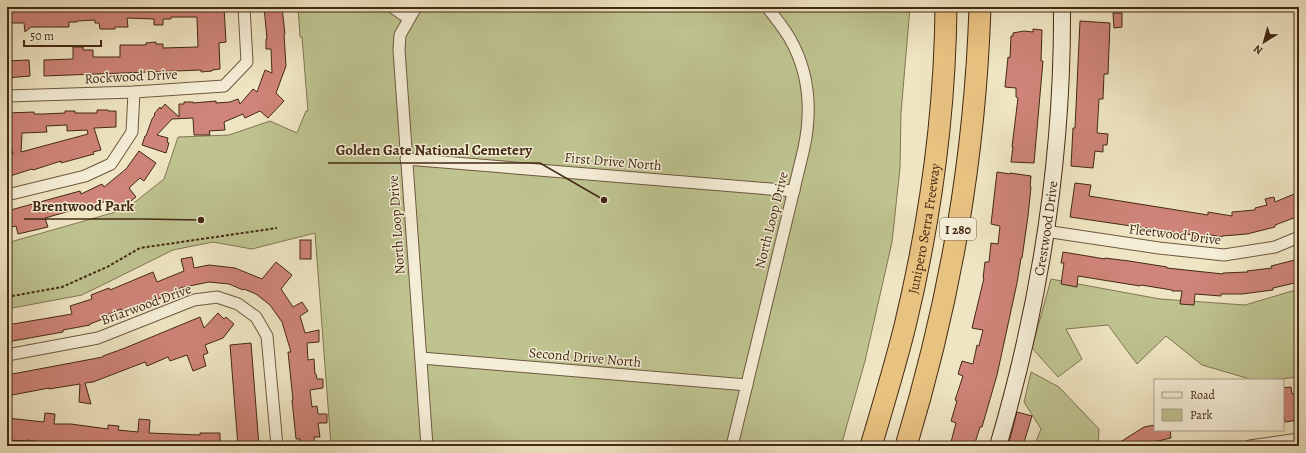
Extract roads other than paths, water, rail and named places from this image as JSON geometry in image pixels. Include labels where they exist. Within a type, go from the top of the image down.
[{"type":"highway","name":"I 280","points":[[906,446],[937,334],[959,226],[969,160],[978,58],[980,7]]},
{"type":"highway","name":"Junipero Serra Freeway","points":[[871,446],[905,326],[923,238],[939,126],[943,81],[946,9]]},
{"type":"street","name":"Rockwood Drive","points":[[7,96],[134,92],[224,86],[247,62],[244,7]]},
{"type":"street","points":[[392,7],[408,18]]},
{"type":"street","name":"North Loop Drive","points":[[416,7],[408,18],[400,35],[398,44],[427,446]]},
{"type":"street","name":"North Loop Drive","points":[[732,446],[808,130],[809,111],[806,83],[801,63],[793,45],[767,7]]},
{"type":"street","name":"Crestwood Drive","points":[[998,446],[1024,346],[1045,232],[1057,131],[1062,7]]},
{"type":"street","points":[[7,195],[85,176],[111,164],[132,132],[134,92]]},
{"type":"street","name":"First Drive North","points":[[406,159],[794,191]]},
{"type":"street","name":"Fleetwood Drive","points":[[1045,232],[1159,248],[1224,255],[1275,246],[1299,237]]},
{"type":"street","name":"Briarwood Drive","points":[[7,355],[98,338],[194,300],[217,297],[238,304],[256,318],[267,336],[276,446]]},
{"type":"street","name":"Second Drive North","points":[[421,358],[747,385]]},
{"type":"street","points":[[1250,446],[1299,439]]},
{"type":"place","name":"Golden Gate National Cemetery","points":[[604,200]]},
{"type":"place","name":"Brentwood Park","points":[[201,220]]}]
